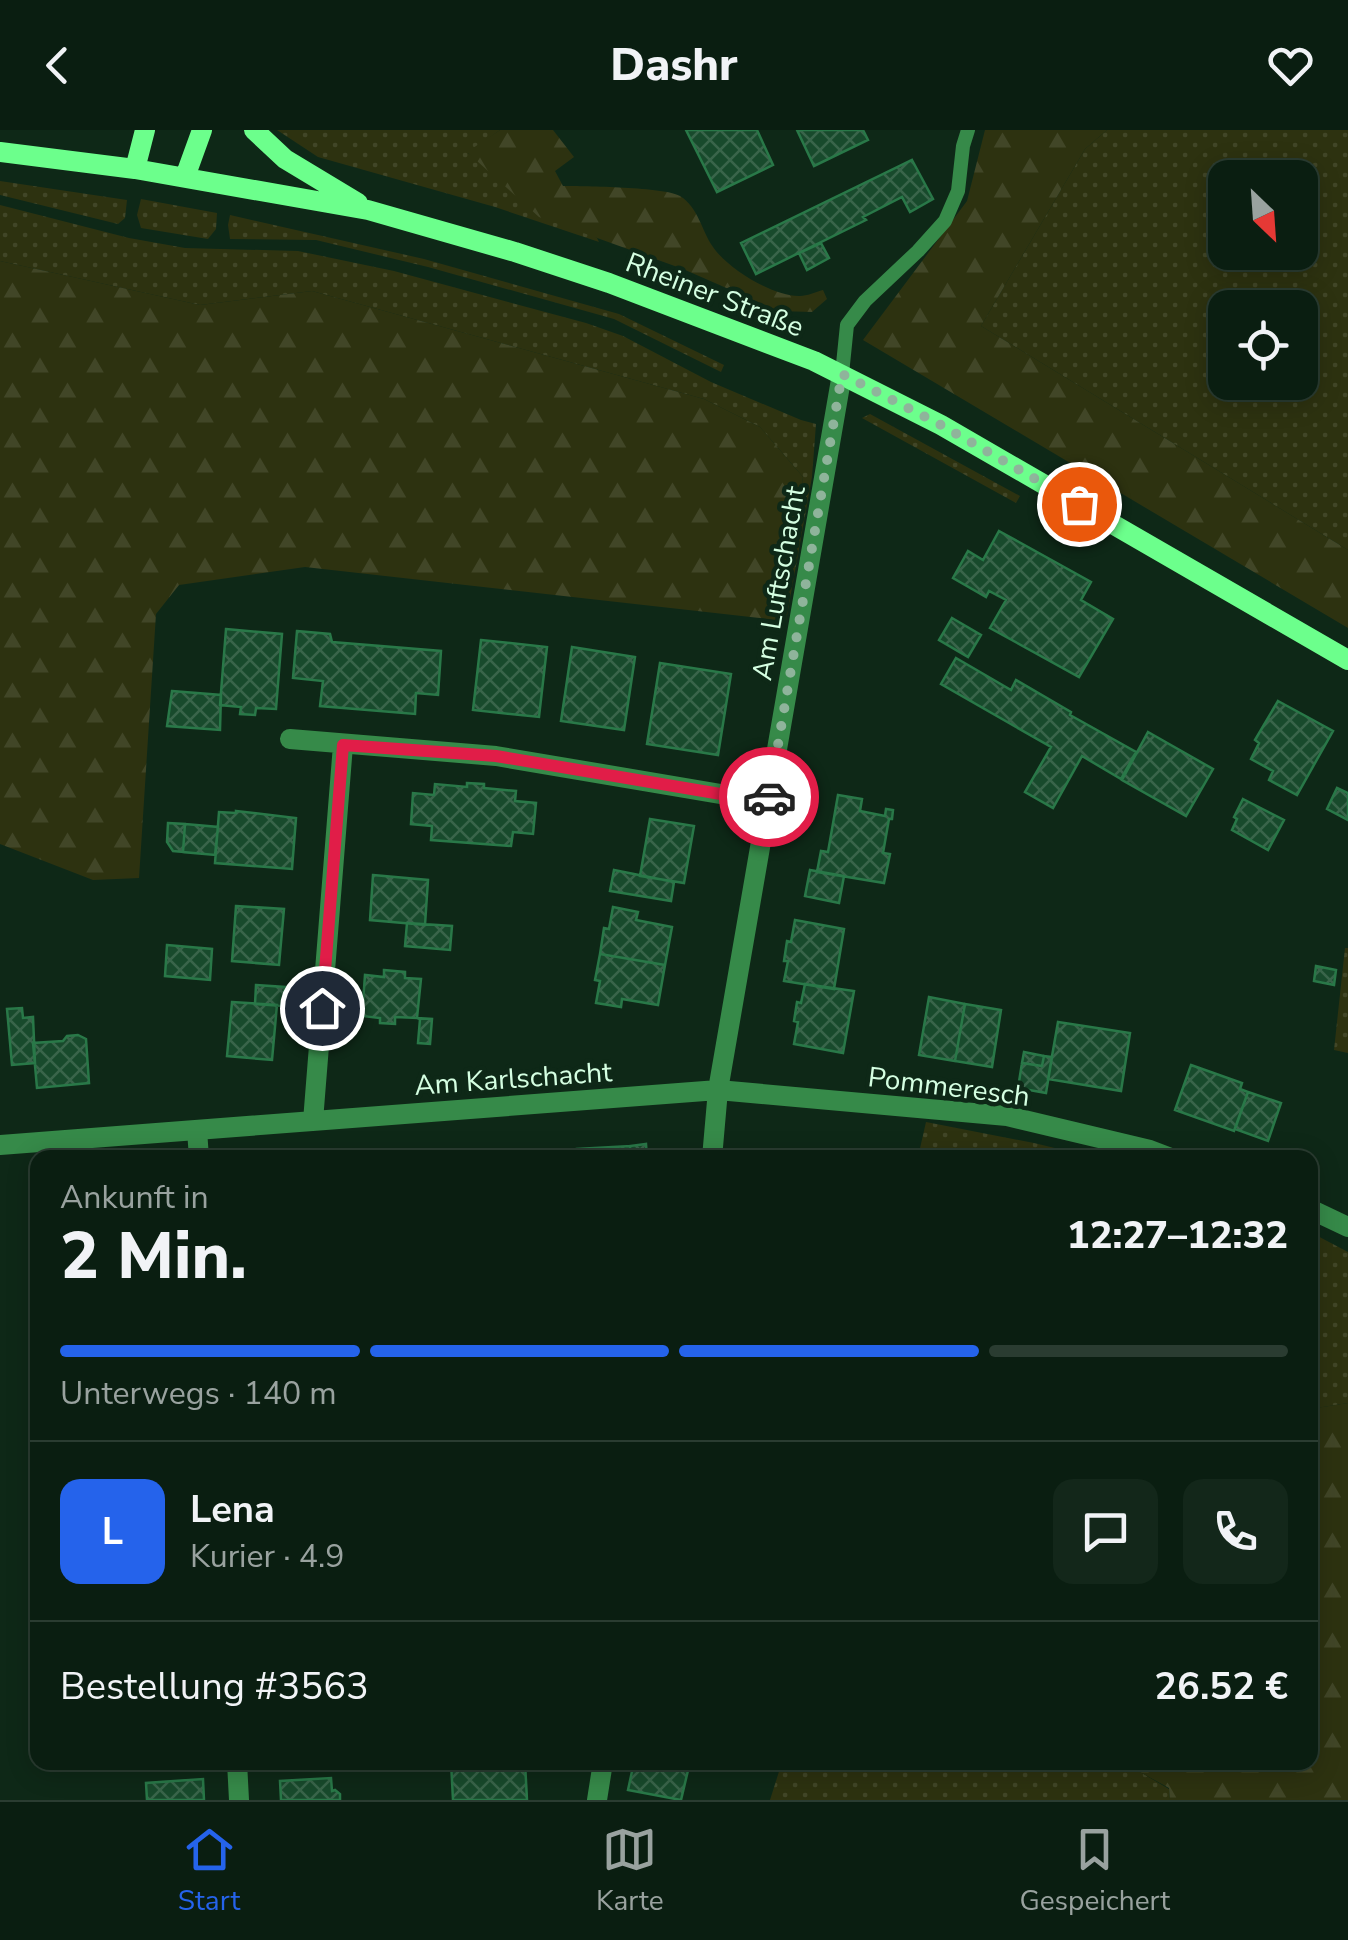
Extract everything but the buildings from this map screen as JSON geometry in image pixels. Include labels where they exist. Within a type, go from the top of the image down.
[{"type":"main road","points":[[135,170],[145,130]]},
{"type":"main road","points":[[185,177],[202,130]]},
{"type":"main road","points":[[254,130],[285,158],[368,210]]},
{"type":"main road","name":"Rheiner Straße","points":[[0,152],[185,177],[368,210],[608,283],[842,374],[941,425],[1348,660]]},
{"type":"street","name":"Am Luftschacht","points":[[713,1150],[718,1090],[842,374]]},
{"type":"street","points":[[290,739],[496,756],[768,802]]},
{"type":"street","points":[[313,1121],[343,745]]},
{"type":"street","name":"Am Karlschacht","points":[[0,1146],[718,1090]]},
{"type":"street","name":"Pommeresch","points":[[718,1090],[1008,1116],[1150,1150]]},
{"type":"street","points":[[197,1130],[198,1150]]},
{"type":"street","points":[[1318,1213],[1348,1227]]},
{"type":"street","points":[[237,1770],[239,1800]]},
{"type":"street","points":[[597,1800],[603,1770]]},
{"type":"lane","points":[[842,374],[847,325],[865,301],[944,221],[958,191],[968,130]]},
{"type":"green space","points":[[277,130],[500,130],[468,153],[599,242],[495,207],[318,157]]},
{"type":"green space","points":[[500,130],[553,130],[574,157],[555,171],[563,186],[642,189],[680,196],[696,213],[713,247],[740,272],[778,292],[800,296],[823,290],[827,299],[812,312],[779,311],[683,269],[539,217],[467,152]]},
{"type":"green space","points":[[985,130],[1107,130],[1085,149],[981,326],[1348,550],[1348,628],[863,340],[967,201]]},
{"type":"green space","points":[[1107,130],[1348,130],[1348,550],[981,326],[1085,149]]},
{"type":"green space","points":[[0,181],[127,200],[125,218],[118,224],[0,195]]},
{"type":"green space","points":[[141,199],[217,213],[216,229],[208,239],[141,228],[137,215]]},
{"type":"green space","points":[[0,205],[185,248],[298,251],[394,271],[623,336],[711,382],[816,424],[812,477],[786,621],[803,477],[760,427],[704,399],[312,291],[200,305],[0,261]]},
{"type":"green space","points":[[230,215],[424,259],[619,314],[724,365],[721,372],[614,319],[428,267],[316,240],[230,239]]},
{"type":"green space","points":[[0,261],[200,305],[312,291],[704,399],[760,427],[803,477],[786,621],[305,567],[179,585],[156,614],[139,878],[93,880],[0,844]]},
{"type":"green space","points":[[870,414],[1020,496],[1016,503],[862,418]]},
{"type":"green space","points":[[1348,948],[1348,1053],[1334,1050]]},
{"type":"green space","points":[[926,1122],[1063,1150],[920,1150]]},
{"type":"green space","points":[[1318,1236],[1348,1252],[1348,1403],[1318,1408]]},
{"type":"green space","points":[[1348,1403],[1348,1800],[1170,1800],[1169,1788],[1138,1770],[1318,1770],[1318,1408]]},
{"type":"green space","points":[[779,1770],[1138,1770],[1169,1789],[1170,1800],[770,1800]]},
{"type":"way so far","points":[[769,797],[842,374],[1079,504]]},
{"type":"route","points":[[322,1008],[343,745],[496,756],[768,802],[769,797]]}]
